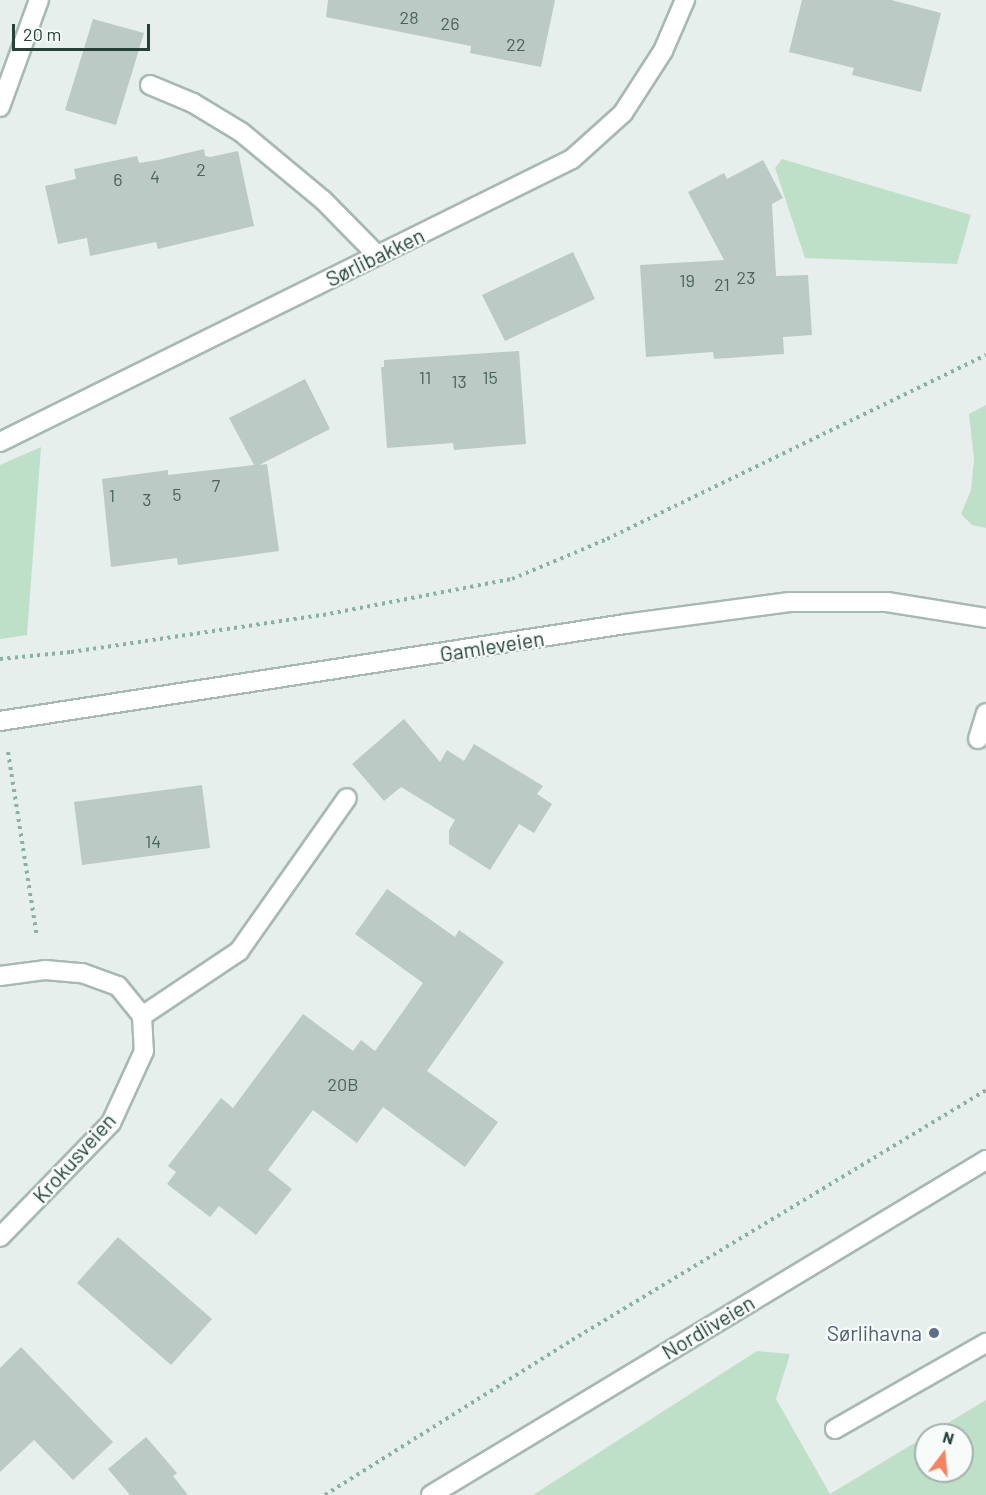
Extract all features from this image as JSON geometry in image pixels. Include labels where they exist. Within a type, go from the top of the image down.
[{"type":"street","points":[[0,107],[39,0]]},
{"type":"street","name":"Sørlibakken","points":[[0,442],[572,159],[623,113],[663,51],[686,0]]},
{"type":"street","points":[[150,85],[193,103],[240,132],[323,200],[377,255]]},
{"type":"street","name":"Gamleveien","points":[[2,721],[625,624],[790,602],[887,602],[986,618]]},
{"type":"street","points":[[978,740],[986,713]]},
{"type":"street","points":[[0,976],[45,969],[82,974],[118,986],[142,1016],[239,951],[347,798]]},
{"type":"street","name":"Krokusveien","points":[[0,1237],[111,1123],[131,1088],[144,1052],[142,1016]]},
{"type":"street","name":"Nordliveien","points":[[431,1495],[986,1160]]},
{"type":"street","points":[[835,1430],[986,1343]]},
{"type":"path","points":[[0,658],[93,649],[311,617],[512,579],[607,539],[986,355]]},
{"type":"path","points":[[2,721],[45,969]]},
{"type":"path","points":[[325,1495],[572,1340],[986,1090]]},
{"type":"green space","points":[[782,159],[971,215],[957,264],[805,258],[775,168]]},
{"type":"green space","points":[[986,405],[986,528],[972,525],[961,514],[971,490],[974,459],[969,414]]},
{"type":"green space","points":[[41,447],[27,635],[0,639],[0,465]]},
{"type":"green space","points":[[757,1351],[790,1354],[776,1399],[830,1494],[914,1443],[914,1483],[974,1483],[974,1423],[948,1423],[986,1400],[986,1495],[533,1495]]},
{"type":"building","points":[[328,0],[555,0],[541,67],[470,53],[471,46],[326,17]]},
{"type":"building","points":[[802,0],[891,0],[941,13],[921,92],[852,75],[854,68],[789,52]]},
{"type":"building","points":[[93,19],[144,33],[116,125],[65,110]]},
{"type":"building","points":[[204,149],[205,156],[210,157],[238,151],[254,226],[158,249],[156,242],[90,256],[87,238],[58,244],[45,186],[76,179],[74,169],[137,156],[139,163]]},
{"type":"building","points":[[763,160],[783,198],[772,204],[776,276],[808,275],[812,335],[783,337],[784,354],[714,359],[713,352],[646,357],[640,265],[724,260],[688,192],[724,173],[727,179]]},
{"type":"building","points":[[573,252],[595,299],[505,341],[482,295]]},
{"type":"building","points":[[519,351],[526,444],[454,450],[453,443],[387,448],[381,367],[384,367],[384,360]]},
{"type":"building","points":[[305,379],[330,429],[259,465],[267,464],[279,551],[178,565],[177,558],[111,567],[102,479],[168,470],[168,475],[254,465],[229,418]]},
{"type":"building","points":[[404,719],[440,762],[447,750],[464,761],[474,744],[543,786],[537,794],[552,804],[534,833],[519,824],[490,870],[449,844],[449,830],[455,820],[401,787],[384,801],[352,764]]},
{"type":"building","points":[[202,785],[210,848],[82,865],[74,802]]},
{"type":"building","points":[[387,889],[455,937],[459,930],[504,962],[427,1071],[498,1122],[465,1167],[383,1107],[357,1143],[313,1110],[268,1170],[292,1189],[256,1235],[219,1206],[210,1217],[167,1184],[176,1172],[168,1166],[221,1098],[233,1108],[303,1014],[353,1051],[361,1040],[375,1051],[423,983],[355,934]]},
{"type":"building","points":[[118,1237],[212,1319],[171,1365],[77,1283]]},
{"type":"building","points":[[21,1347],[113,1442],[73,1480],[34,1440],[0,1472],[0,1368]]},
{"type":"building","points":[[146,1437],[177,1473],[173,1476],[188,1495],[130,1495],[108,1469]]},
{"type":"place","name":"Sørlihavna","points":[[934,1333]]}]
